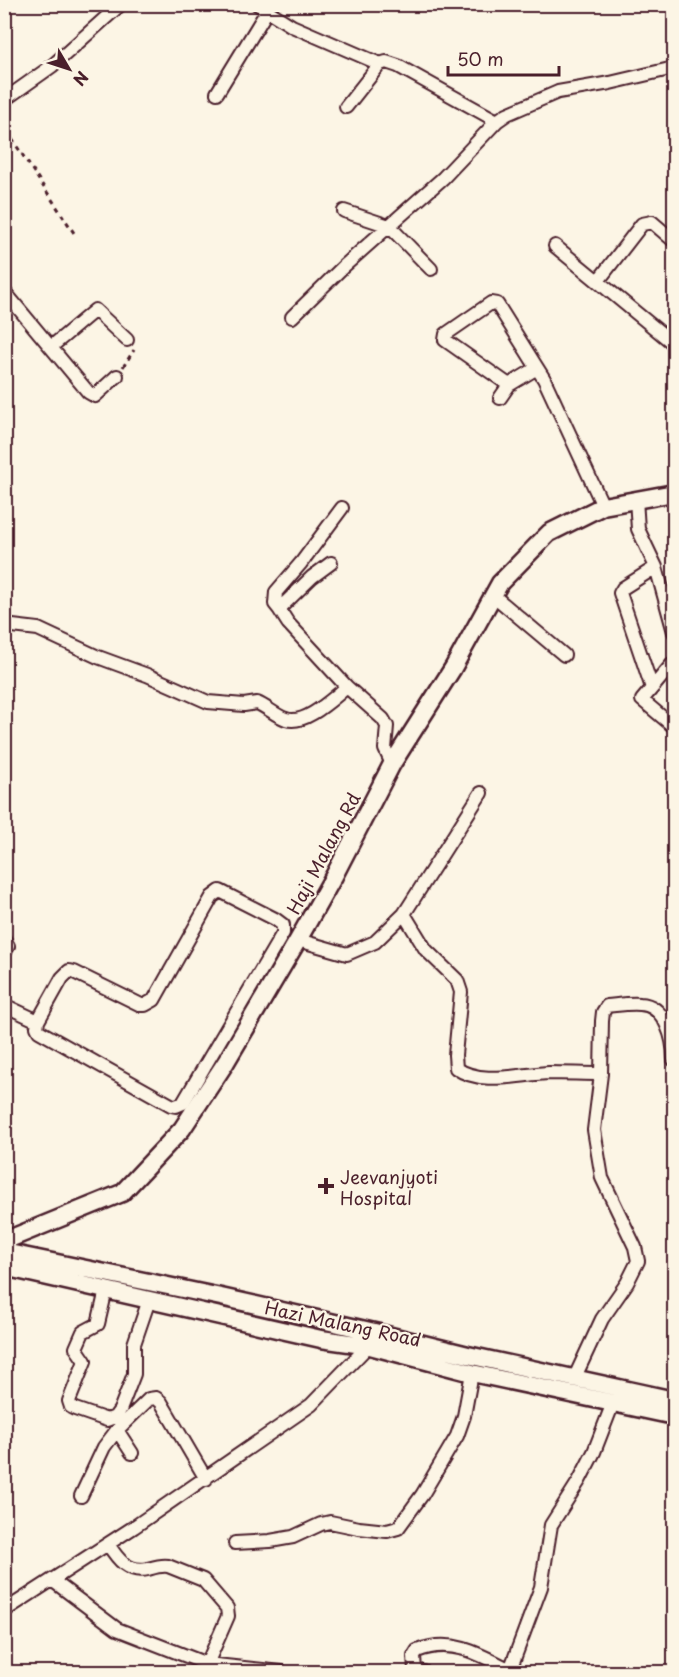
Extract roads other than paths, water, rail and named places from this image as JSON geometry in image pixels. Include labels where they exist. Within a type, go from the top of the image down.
[{"type":"main road","name":"Haji Malang Rd","points":[[6,1256],[122,1192],[182,1129],[226,1062],[298,939],[334,876],[392,764],[453,668],[500,583],[549,533],[603,506],[675,493]]},
{"type":"main road","name":"Hazi Malang Road","points":[[6,1256],[106,1290],[279,1330],[321,1339],[374,1339],[468,1355],[675,1400]]},
{"type":"main road","name":"Hazi Malang Road","points":[[6,1256],[284,1311],[472,1373],[675,1416]]},
{"type":"main road","points":[[279,1330],[284,1311]]},
{"type":"street","points":[[4,100],[52,66],[121,4]]},
{"type":"street","points":[[217,93],[262,8],[292,26],[380,64]]},
{"type":"street","points":[[346,107],[380,64],[386,62],[398,66],[496,121]]},
{"type":"street","points":[[292,317],[343,267],[443,178],[496,121],[558,92],[675,68]]},
{"type":"street","points":[[344,212],[389,226],[431,268]]},
{"type":"street","points":[[598,281],[642,224],[652,222],[675,241]]},
{"type":"street","points":[[555,246],[675,344]]},
{"type":"street","points":[[4,291],[91,395],[98,394],[117,376]]},
{"type":"street","points":[[509,385],[446,342],[447,334],[494,303],[550,391],[603,506]]},
{"type":"street","points":[[51,347],[95,310],[127,340]]},
{"type":"street","points":[[500,398],[509,385],[537,368]]},
{"type":"street","points":[[636,499],[638,529],[656,567],[675,632]]},
{"type":"street","points":[[342,508],[276,592],[275,604],[288,623],[347,687],[383,719],[387,726],[385,749],[392,764]]},
{"type":"street","points":[[279,609],[331,563]]},
{"type":"street","points":[[652,688],[620,593],[623,588],[656,567]]},
{"type":"street","points":[[494,596],[564,655]]},
{"type":"street","points":[[4,625],[38,629],[98,657],[147,675],[208,702],[243,705],[257,703],[286,719],[296,720],[307,717],[347,687]]},
{"type":"street","points":[[675,662],[642,700],[675,727]]},
{"type":"street","points":[[298,939],[346,954],[375,942],[404,914],[481,793]]},
{"type":"street","points":[[216,892],[226,892],[283,925],[283,933],[183,1103],[176,1106],[43,1034],[37,1027],[38,1021],[62,978],[69,971],[141,1005],[150,1003],[154,1000],[216,892]]},
{"type":"street","points":[[404,914],[426,950],[457,981],[461,992],[455,1055],[456,1068],[465,1074],[491,1078],[548,1073],[602,1074]]},
{"type":"street","points":[[4,939],[8,946],[4,954]]},
{"type":"street","points":[[574,1379],[602,1319],[627,1283],[638,1261],[635,1247],[602,1178],[594,1130],[602,1074],[602,1021],[603,1012],[607,1006],[643,1003],[656,1011],[666,1024],[674,1042],[675,1060]]},
{"type":"street","points":[[4,1005],[38,1021]]},
{"type":"street","points":[[106,1290],[98,1324],[83,1332],[76,1348],[85,1360],[69,1401],[71,1407],[75,1409],[107,1420],[114,1417],[120,1410],[134,1374],[134,1344],[148,1300]]},
{"type":"street","points":[[4,1611],[108,1545],[311,1405],[374,1339]]},
{"type":"street","points":[[235,1543],[293,1537],[330,1522],[387,1531],[398,1528],[422,1495],[457,1436],[464,1416],[472,1373]]},
{"type":"street","points":[[81,1496],[104,1448],[117,1430],[149,1399],[156,1398],[165,1408],[206,1479]]},
{"type":"street","points":[[424,1672],[415,1670],[414,1656],[417,1651],[438,1645],[473,1650],[511,1671],[541,1587],[551,1525],[594,1452],[613,1403]]},
{"type":"street","points":[[117,1430],[132,1453]]},
{"type":"street","points":[[108,1545],[118,1560],[133,1569],[144,1570],[162,1565],[203,1580],[224,1604],[228,1616],[207,1664]]},
{"type":"street","points":[[52,1580],[117,1629],[207,1664],[265,1672],[282,1672]]},
{"type":"place","name":"Jeevanjyoti Hospital","points":[[326,1186]]}]
